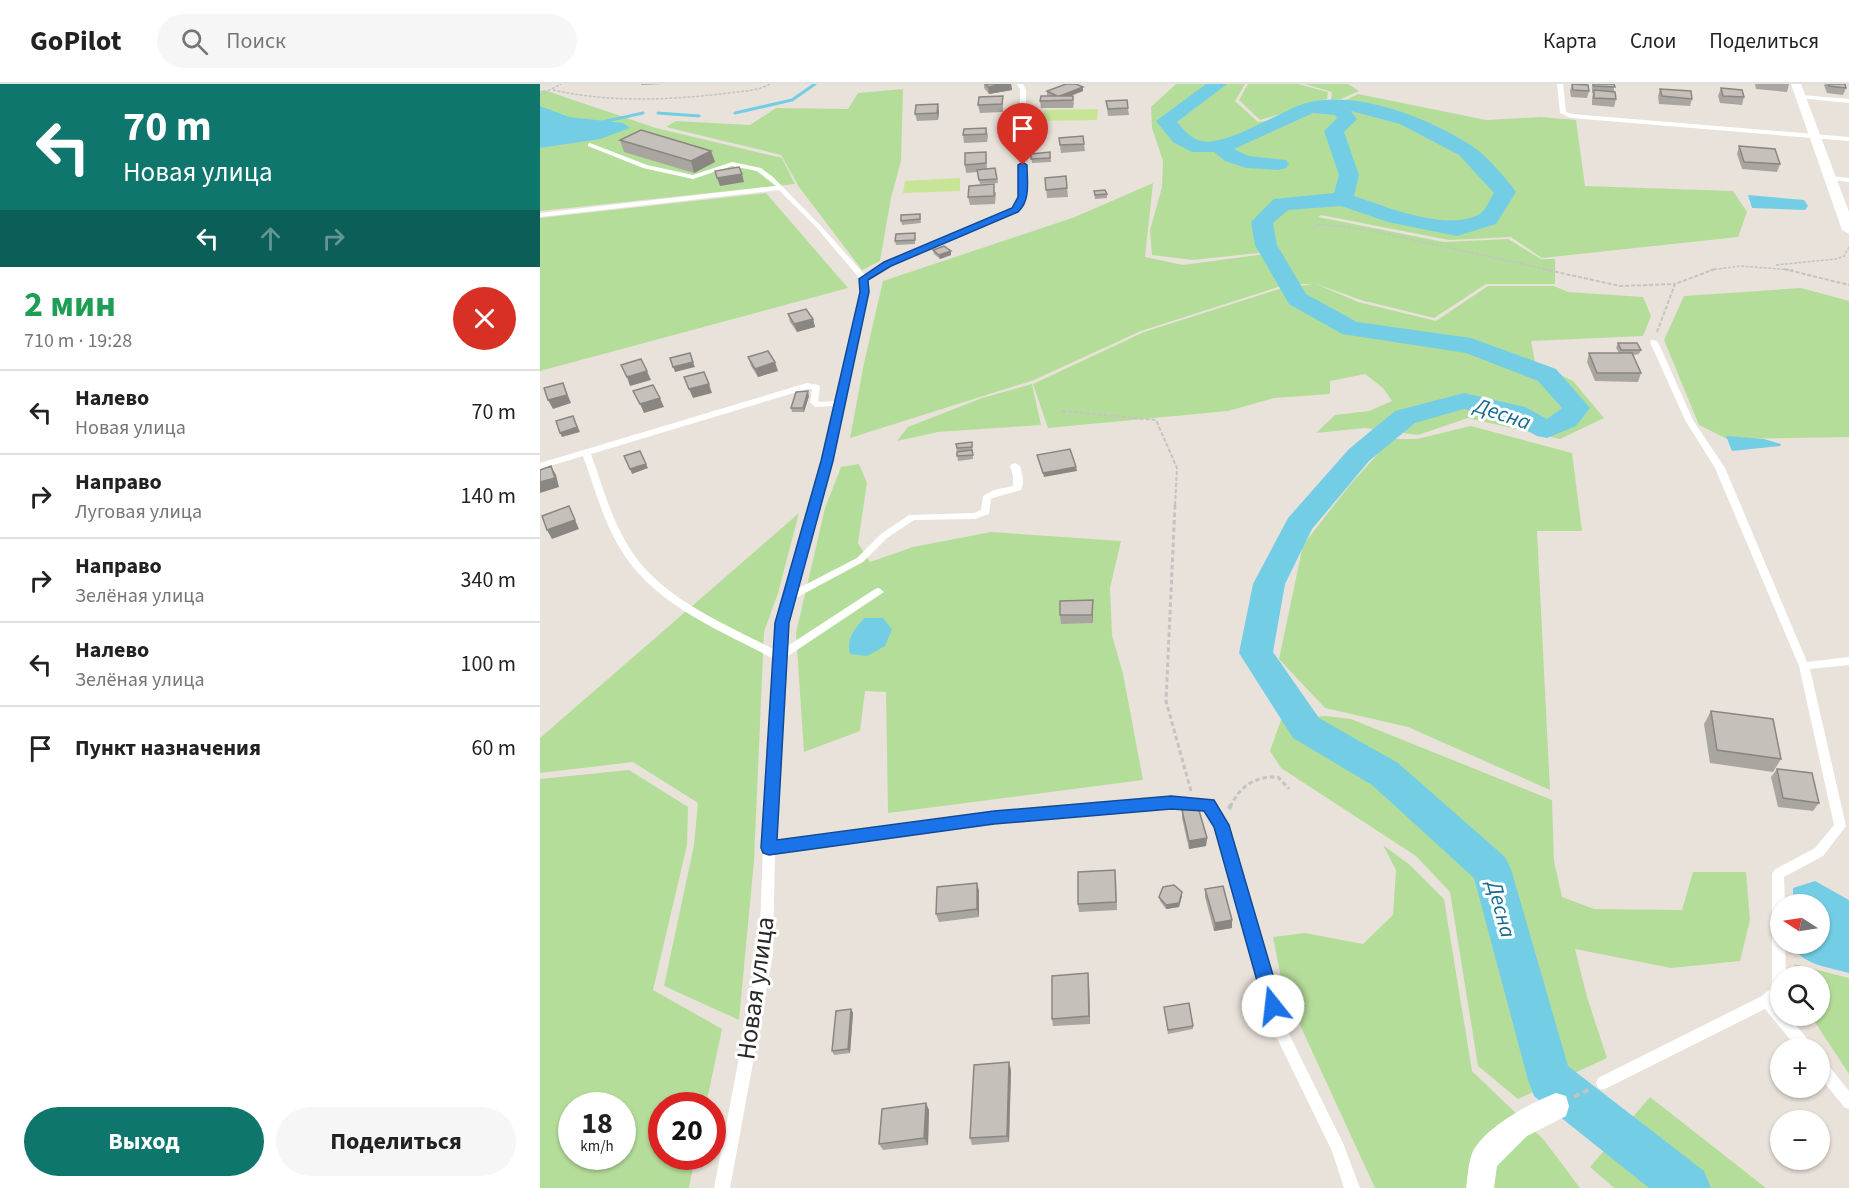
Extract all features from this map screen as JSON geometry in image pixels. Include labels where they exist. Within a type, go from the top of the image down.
[{"type":"street","points":[[1796,84],[1847,230],[1849,230]]},
{"type":"street","points":[[1480,1188],[1484,1159],[1517,1125],[1556,1106]]},
{"type":"lane","points":[[590,145],[645,167],[693,177],[732,164],[749,166],[765,174],[780,188],[818,226],[864,279],[888,264],[1008,214],[1020,206],[1023,197],[1023,90],[1020,84]]},
{"type":"lane","points":[[1560,84],[1563,113],[1571,116],[1849,139]]},
{"type":"lane","points":[[1801,97],[1849,101]]},
{"type":"lane","points":[[1829,178],[1849,180]]},
{"type":"lane","points":[[540,214],[780,188]]},
{"type":"lane","name":"Новая улица","points":[[722,1188],[766,954],[769,848],[782,623],[827,461],[864,292],[864,279]]},
{"type":"lane","points":[[1603,1083],[1767,1001],[1776,993],[1779,981],[1778,874],[1819,852],[1840,826],[1804,666],[1720,468],[1689,420],[1654,342]]},
{"type":"lane","points":[[540,466],[807,386],[816,387],[814,402],[818,405],[840,403]]},
{"type":"lane","points":[[586,452],[615,529],[630,558],[667,596],[779,657],[879,592]]},
{"type":"lane","points":[[789,597],[860,560],[884,536],[912,517],[975,516],[986,512],[986,498],[992,493],[1009,492],[1018,488],[1015,466]]},
{"type":"lane","points":[[1804,666],[1849,661]]},
{"type":"lane","points":[[769,848],[994,818],[1171,802],[1208,805],[1222,828],[1279,1028],[1338,1148],[1352,1188]]},
{"type":"lane","points":[[1767,1001],[1798,1038]]},
{"type":"lane","points":[[1830,1078],[1849,1102]]},
{"type":"path","points":[[540,95],[561,84]]},
{"type":"path","points":[[553,90],[583,97],[628,99],[706,96],[764,88],[770,84]]},
{"type":"path","points":[[1313,228],[1321,224],[1368,230],[1620,286],[1675,284],[1722,267],[1771,266],[1836,259],[1844,256],[1849,247]]},
{"type":"path","points":[[1771,266],[1849,285]]},
{"type":"path","points":[[1654,342],[1675,284]]},
{"type":"path","points":[[1062,411],[1156,420],[1177,468],[1166,700],[1195,804]]},
{"type":"path","points":[[1222,828],[1230,805],[1247,783],[1264,776],[1278,777],[1289,789]]},
{"type":"path","points":[[1556,1106],[1603,1083]]},
{"type":"green space","points":[[1176,84],[1245,84],[1235,101],[1258,122],[1323,111],[1358,94],[1486,120],[1540,117],[1576,120],[1585,186],[1733,191],[1747,212],[1738,237],[1542,258],[1511,237],[1449,240],[1321,215],[1318,217],[1444,242],[1508,239],[1541,259],[1555,259],[1555,284],[1486,284],[1434,318],[1361,300],[1314,283],[1358,302],[1436,321],[1488,286],[1554,286],[1568,292],[1643,297],[1651,316],[1643,336],[1531,341],[1535,362],[1573,381],[1604,418],[1560,439],[1468,418],[1418,435],[1365,428],[1316,433],[1335,415],[1369,411],[1392,401],[1383,388],[1365,374],[1330,381],[1330,394],[1274,398],[1228,411],[1048,428],[1033,384],[1144,332],[1279,289],[1313,284],[1296,284],[1276,251],[1193,260],[1152,255],[1150,230],[1162,187],[1163,161],[1152,128],[1151,107]]},
{"type":"green space","points":[[1248,84],[1298,84],[1328,92],[1327,99],[1260,120],[1239,100]]},
{"type":"green space","points":[[1305,84],[1348,84],[1359,91],[1341,99],[1331,100],[1332,92]]},
{"type":"green space","points":[[903,89],[901,161],[891,198],[880,261],[862,270],[799,187],[781,155],[666,127],[676,121],[750,125],[776,108],[848,109],[858,93]]},
{"type":"green space","points":[[544,90],[656,128],[782,158],[795,184],[540,211],[540,91]]},
{"type":"green space","points":[[1098,109],[1097,120],[1042,121],[1044,110]]},
{"type":"green space","points":[[960,178],[960,191],[903,193],[905,181]]},
{"type":"green space","points":[[1153,183],[1145,257],[1183,265],[1265,254],[1281,286],[1141,331],[1034,380],[850,438],[883,281],[1075,217]]},
{"type":"green space","points":[[766,193],[848,288],[540,371],[540,218]]},
{"type":"green space","points":[[1801,288],[1849,301],[1849,437],[1727,439],[1699,425],[1664,340],[1684,296]]},
{"type":"green space","points":[[1032,384],[1041,425],[938,432],[897,441],[908,427],[982,398]]},
{"type":"green space","points":[[1471,426],[1572,453],[1582,531],[1537,531],[1550,790],[1408,727],[1325,708],[1279,659],[1303,545],[1349,486],[1391,439],[1417,439]]},
{"type":"green space","points":[[859,464],[867,483],[858,543],[870,562],[913,547],[991,532],[1121,541],[1110,588],[1112,635],[1123,674],[1143,780],[888,813],[886,692],[865,691],[860,731],[804,752],[796,633],[825,508],[841,467]]},
{"type":"green space","points":[[799,513],[778,593],[764,632],[754,861],[739,1020],[664,986],[694,845],[698,803],[633,762],[540,773],[540,738]]},
{"type":"green space","points":[[1326,716],[1351,719],[1552,800],[1554,861],[1562,897],[1594,909],[1682,910],[1693,872],[1746,872],[1750,920],[1740,961],[1671,968],[1575,949],[1587,997],[1607,1058],[1518,1099],[1478,1066],[1450,892],[1416,856],[1281,768],[1270,751],[1281,720]]},
{"type":"green space","points":[[629,770],[688,807],[687,845],[653,990],[722,1029],[709,1092],[648,1092],[648,1170],[692,1170],[689,1188],[540,1188],[540,779]]},
{"type":"green space","points":[[1383,845],[1410,865],[1444,899],[1472,1071],[1544,1140],[1580,1188],[1375,1188],[1283,988],[1273,937],[1305,933],[1363,944],[1393,915],[1396,870]]},
{"type":"green space","points":[[1830,973],[1849,978],[1849,1074],[1830,1045],[1830,1038],[1825,1038],[1818,1026],[1830,1026]]},
{"type":"green space","points":[[1650,1097],[1766,1188],[1614,1188],[1590,1167]]},
{"type":"water","points":[[540,106],[569,117],[623,123],[630,128],[600,139],[540,148]]},
{"type":"water","points":[[1748,195],[1804,200],[1808,206],[1805,210],[1752,208]]},
{"type":"water","points":[[1726,436],[1764,439],[1781,444],[1780,446],[1732,451]]},
{"type":"water","points":[[864,618],[883,618],[892,629],[885,646],[867,656],[850,654],[850,638]]},
{"type":"water","points":[[1815,881],[1849,900],[1849,973],[1808,961],[1799,954],[1830,954],[1830,894],[1793,894],[1793,888]]},
{"type":"building","points":[[986,84],[1004,84],[988,87]]},
{"type":"building","points":[[1066,84],[1083,87],[1060,96],[1047,91]]},
{"type":"building","points":[[1572,84],[1588,85],[1589,91],[1573,90]]},
{"type":"building","points":[[1593,84],[1614,84],[1615,87],[1594,86]]},
{"type":"building","points":[[1829,84],[1845,84],[1846,88],[1829,86]]},
{"type":"building","points":[[1721,88],[1742,90],[1744,97],[1723,96]]},
{"type":"building","points":[[1660,89],[1691,91],[1692,99],[1662,96]]},
{"type":"building","points":[[1594,90],[1615,92],[1616,99],[1594,98]]},
{"type":"building","points":[[1003,96],[1002,104],[978,105],[979,97]]},
{"type":"building","points":[[1041,96],[1073,96],[1073,100],[1040,101]]},
{"type":"building","points":[[1127,100],[1128,108],[1108,109],[1106,101]]},
{"type":"building","points":[[938,104],[937,113],[915,114],[916,105]]},
{"type":"building","points":[[986,128],[986,134],[963,135],[964,129]]},
{"type":"building","points":[[641,130],[711,151],[691,161],[620,140]]},
{"type":"building","points":[[1083,136],[1084,144],[1060,145],[1059,138]]},
{"type":"building","points":[[1739,146],[1775,149],[1780,164],[1744,162]]},
{"type":"building","points":[[986,152],[986,163],[965,165],[965,153]]},
{"type":"building","points":[[1050,152],[1050,158],[1031,159],[1031,154]]},
{"type":"building","points":[[739,167],[742,174],[717,178],[715,171]]},
{"type":"building","points":[[995,168],[997,179],[979,180],[977,170]]},
{"type":"building","points":[[1066,176],[1067,188],[1046,190],[1045,178]]},
{"type":"building","points":[[994,184],[994,196],[968,197],[969,186]]},
{"type":"building","points":[[1105,190],[1107,194],[1095,195],[1094,191]]},
{"type":"building","points":[[920,214],[920,219],[901,221],[901,215]]},
{"type":"building","points":[[915,233],[915,240],[895,241],[896,234]]},
{"type":"building","points":[[944,246],[951,251],[939,255],[933,250]]},
{"type":"building","points":[[806,309],[813,319],[794,324],[788,314]]},
{"type":"building","points":[[1618,343],[1637,343],[1641,350],[1621,350]]},
{"type":"building","points":[[768,351],[775,362],[755,369],[748,357]]},
{"type":"building","points":[[690,353],[693,362],[673,367],[670,358]]},
{"type":"building","points":[[1589,353],[1632,353],[1641,373],[1597,373]]},
{"type":"building","points":[[641,359],[647,371],[627,377],[621,365]]},
{"type":"building","points":[[704,372],[709,384],[689,389],[684,377]]},
{"type":"building","points":[[563,383],[567,395],[548,400],[544,388]]},
{"type":"building","points":[[653,385],[660,398],[640,404],[633,391]]},
{"type":"building","points":[[808,391],[803,408],[791,408],[796,392]]},
{"type":"building","points":[[573,416],[577,427],[560,433],[556,421]]},
{"type":"building","points":[[972,442],[972,447],[957,448],[956,444]]},
{"type":"building","points":[[1070,449],[1076,467],[1043,473],[1037,455]]},
{"type":"building","points":[[972,450],[973,455],[957,456],[957,452]]},
{"type":"building","points":[[640,451],[646,464],[630,469],[624,456]]},
{"type":"building","points":[[551,466],[555,478],[540,482],[540,470]]},
{"type":"building","points":[[569,506],[575,520],[547,530],[542,516]]},
{"type":"building","points":[[1093,600],[1092,615],[1060,615],[1060,601]]},
{"type":"building","points":[[1711,711],[1773,719],[1781,759],[1717,750]]},
{"type":"building","points":[[1777,769],[1812,773],[1819,803],[1783,798]]},
{"type":"building","points":[[1198,807],[1207,838],[1189,841],[1182,810]]},
{"type":"building","points":[[1115,870],[1116,902],[1078,904],[1078,872]]},
{"type":"building","points":[[977,883],[977,909],[936,914],[937,887]]},
{"type":"building","points":[[1174,885],[1182,892],[1179,903],[1166,905],[1159,897],[1163,887]]},
{"type":"building","points":[[1223,886],[1232,920],[1215,923],[1205,889]]},
{"type":"building","points":[[1088,973],[1089,1016],[1052,1019],[1052,976]]},
{"type":"building","points":[[1189,1003],[1193,1026],[1168,1030],[1164,1007]]},
{"type":"building","points":[[851,1009],[848,1049],[832,1051],[836,1011]]},
{"type":"building","points":[[1009,1062],[1007,1136],[970,1138],[974,1065]]},
{"type":"building","points":[[926,1103],[924,1138],[879,1144],[882,1109]]},
{"type":"waterway","points":[[735,113],[792,100],[815,84]]},
{"type":"waterway","name":"Десна","points":[[1218,84],[1166,121],[1180,138],[1199,148],[1227,145],[1309,108],[1347,104],[1407,120],[1466,151],[1505,192],[1488,219],[1457,229],[1396,217],[1343,199]]},
{"type":"waterway","points":[[1323,107],[1342,111],[1347,119],[1334,131],[1349,175],[1343,199]]},
{"type":"waterway","points":[[602,122],[643,113]]},
{"type":"waterway","points":[[658,113],[699,116]]},
{"type":"waterway","name":"Десна","points":[[1218,146],[1239,160],[1279,164]]},
{"type":"waterway","name":"Десна","points":[[1343,199],[1282,204],[1262,222],[1266,245],[1297,299],[1351,329],[1471,346],[1547,375],[1577,408],[1566,420],[1547,430],[1515,413],[1464,401],[1405,417],[1359,455],[1299,525],[1269,584],[1256,653],[1306,728],[1385,774],[1491,869],[1550,1080],[1687,1188]]},
{"type":"route","points":[[1023,165],[1023,197],[1020,206],[1015,210],[888,264],[864,279],[864,292],[827,461],[782,623],[769,848],[994,818],[1171,802],[1208,805],[1221,825],[1273,1006]]}]
